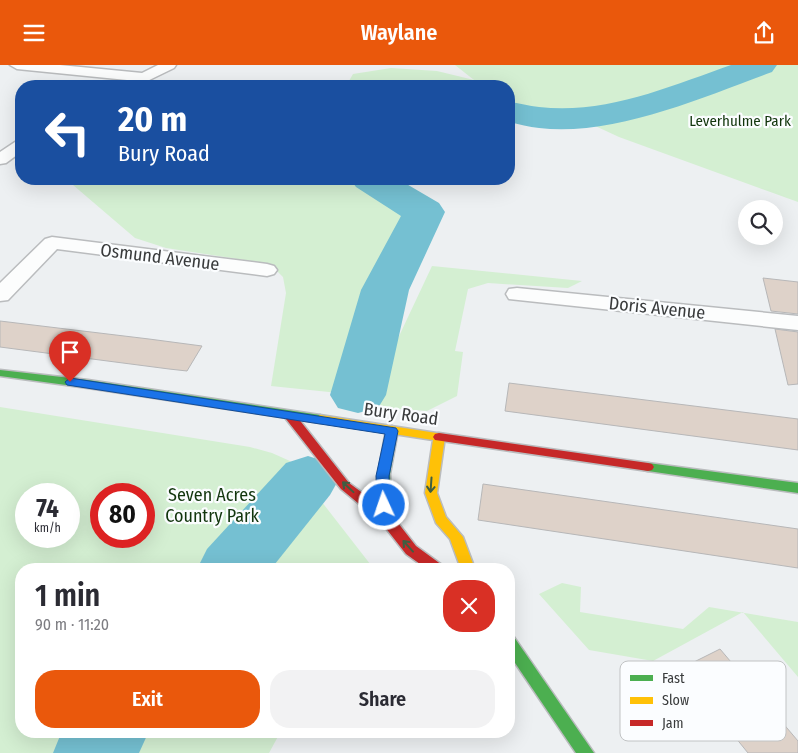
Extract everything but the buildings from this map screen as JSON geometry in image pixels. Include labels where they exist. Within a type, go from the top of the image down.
[{"type":"main road","name":"Bury Road","points":[[0,373],[88,384],[392,431],[798,488]]},
{"type":"main road","points":[[290,415],[345,486],[386,518],[411,550],[429,563]]},
{"type":"main road","points":[[386,518],[382,492],[382,476],[392,431]]},
{"type":"main road","points":[[439,437],[431,493],[441,519],[456,537],[466,563]]},
{"type":"main road","points":[[515,652],[586,753]]},
{"type":"street","points":[[17,65],[141,77]]},
{"type":"street","points":[[136,80],[169,65]]},
{"type":"street","points":[[0,159],[15,149]]},
{"type":"street","name":"Osmund Avenue","points":[[0,295],[52,243],[267,270]]},
{"type":"street","name":"Doris Avenue","points":[[517,294],[798,323]]},
{"type":"green space","name":"Leverhulme Park","points":[[455,65],[798,65],[798,202],[619,137],[578,118],[524,116],[515,114],[515,80],[474,80]]},
{"type":"green space","name":"Leverhulme Park","points":[[391,68],[437,71],[474,80],[350,80],[353,74]]},
{"type":"green space","points":[[73,185],[380,185],[424,212],[385,290],[358,395],[271,386],[286,293],[283,277],[270,264],[166,248],[135,238]]},
{"type":"green space","points":[[432,266],[582,281],[568,288],[488,283],[468,289],[455,351],[463,352],[457,396],[427,411],[386,408],[369,400]]},
{"type":"green space","name":"Seven Acres Country Park","points":[[0,407],[250,447],[272,453],[290,461],[369,563],[15,563],[15,738],[277,738],[269,753],[0,753]]},
{"type":"green space","points":[[562,583],[581,587],[580,612],[683,629],[709,607],[742,613],[653,661],[589,650],[539,594]]},
{"type":"green space","points":[[744,613],[798,622],[798,677]]},
{"type":"waterway","points":[[515,113],[539,118],[604,115],[669,98],[761,65]]},
{"type":"waterway","points":[[358,395],[385,290],[424,212],[380,185]]},
{"type":"waterway","points":[[236,563],[308,479]]},
{"type":"waterway","points":[[94,753],[104,738]]},
{"type":"traffic: fast","points":[[0,373],[88,384],[320,419]]},
{"type":"traffic: fast","points":[[386,518],[384,474],[392,430]]},
{"type":"traffic: fast","points":[[648,467],[798,488]]},
{"type":"traffic: fast","points":[[515,651],[586,753]]},
{"type":"traffic: slow","points":[[320,419],[439,437],[431,493],[441,519],[456,537],[466,563]]},
{"type":"traffic: jam","points":[[290,416],[345,486],[386,518],[411,550],[429,563]]},
{"type":"traffic: jam","points":[[439,437],[648,467]]},
{"type":"route","points":[[70,382],[392,431],[382,476],[384,505]]}]
